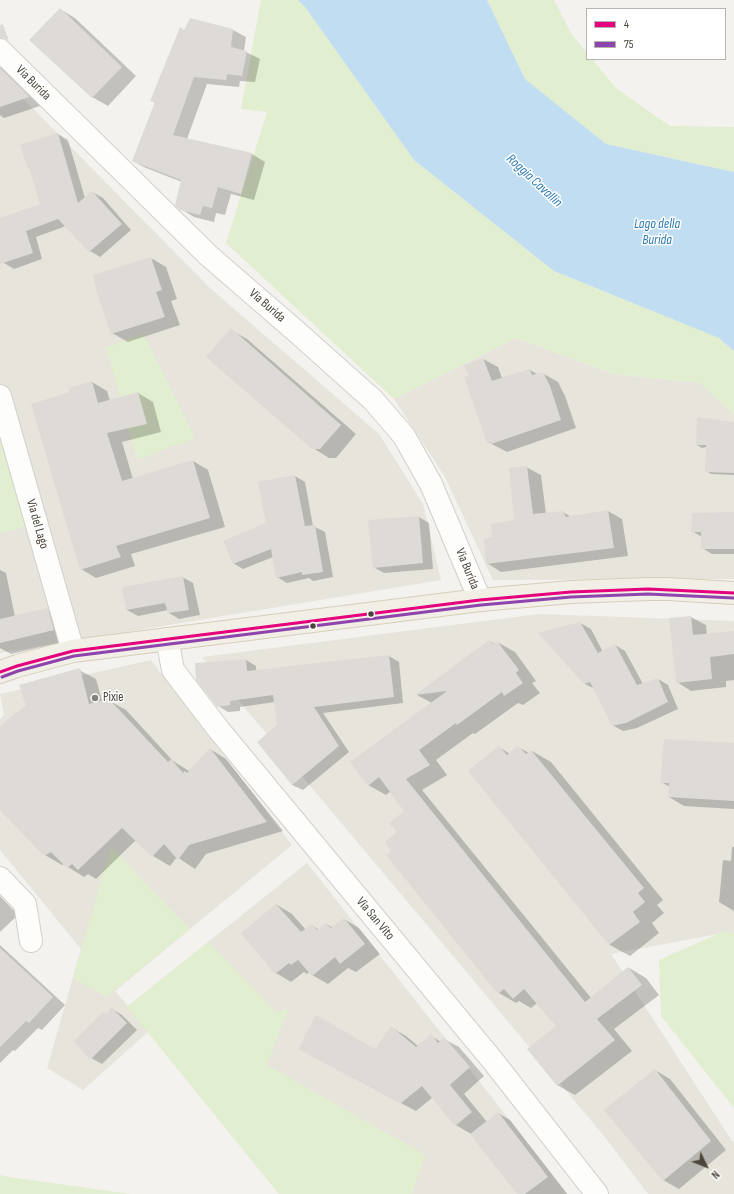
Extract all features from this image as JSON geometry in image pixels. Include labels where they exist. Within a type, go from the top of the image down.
[{"type":"main road","points":[[0,672],[73,651],[480,600],[571,592],[668,589],[734,593]]},
{"type":"street","name":"Via Burida","points":[[0,50],[209,256],[304,338],[372,400],[400,431],[430,484],[480,600]]},
{"type":"street","name":"Via del Lago","points":[[0,396],[73,651]]},
{"type":"street","name":"Via San Vito","points":[[167,639],[173,670],[210,718],[493,1061],[597,1194]]},
{"type":"street","points":[[0,878],[25,904],[31,941]]},
{"type":"shaded area","points":[[0,75],[210,288],[379,434],[423,504],[441,580],[0,653]]},
{"type":"shaded area","points":[[516,338],[613,374],[700,383],[734,414],[734,579],[493,580],[445,477],[394,399]]},
{"type":"shaded area","points":[[539,614],[734,621],[734,935],[718,934],[611,954],[732,1141],[734,1141],[734,1194],[648,1194],[604,1136],[202,657]]},
{"type":"shaded area","points":[[151,660],[292,845],[115,991],[128,1006],[307,863],[568,1194],[279,1194],[148,1032],[83,1090],[47,1068],[81,949],[0,850],[0,719],[4,715],[0,694]]},
{"type":"green space","points":[[261,0],[298,0],[305,7],[414,160],[554,271],[719,338],[734,351],[734,414],[700,383],[613,374],[516,338],[394,399],[226,243],[267,112],[241,109]]},
{"type":"green space","points":[[487,0],[554,0],[572,35],[586,52],[586,60],[593,60],[616,88],[670,126],[734,127],[734,172],[606,144],[525,79]]},
{"type":"green space","points":[[144,334],[195,438],[137,460],[106,347]]},
{"type":"green space","points":[[0,433],[29,526],[0,533]]},
{"type":"green space","points":[[111,847],[190,929],[106,997],[73,978]]},
{"type":"green space","points":[[722,932],[734,933],[734,1108],[661,1016],[659,960]]},
{"type":"green space","points":[[208,942],[277,1013],[289,1007],[267,1065],[425,1155],[412,1194],[279,1194],[127,1007]]},
{"type":"green space","points":[[0,1175],[9,1177],[131,1194],[0,1194]]},
{"type":"water","name":"Lago della Burida","points":[[298,0],[487,0],[525,79],[606,144],[734,172],[734,351],[719,338],[554,271],[414,160],[305,7]]},
{"type":"building","points":[[60,8],[122,67],[92,98],[29,40]]},
{"type":"building","points":[[190,18],[233,29],[231,47],[247,51],[242,76],[227,74],[226,80],[194,77],[173,135],[252,153],[241,194],[218,187],[212,208],[203,206],[200,215],[180,210],[175,205],[181,180],[132,161],[155,102],[150,101],[180,27],[184,30]]},
{"type":"building","points":[[3,24],[9,41],[4,38],[0,38],[0,25]]},
{"type":"building","points":[[0,68],[28,95],[29,97],[0,107]]},
{"type":"building","points":[[58,133],[78,203],[92,191],[122,224],[89,252],[58,219],[26,231],[33,253],[0,264],[0,218],[40,204],[29,167],[27,167],[20,145]]},
{"type":"building","points":[[151,257],[162,290],[156,292],[165,317],[111,334],[97,293],[93,275]]},
{"type":"building","points":[[231,328],[341,425],[320,449],[312,449],[206,357]]},
{"type":"building","points":[[483,358],[492,381],[530,369],[532,375],[543,372],[550,386],[561,420],[491,444],[491,442],[487,443],[464,377],[469,376],[464,365]]},
{"type":"building","points":[[92,381],[98,403],[138,392],[147,424],[107,433],[122,481],[193,460],[210,518],[116,546],[121,557],[80,570],[31,404],[70,392],[69,388]]},
{"type":"building","points":[[697,417],[734,422],[734,473],[705,472],[706,445],[696,445]]},
{"type":"building","points":[[527,466],[533,514],[563,511],[566,517],[608,510],[614,548],[486,564],[484,539],[492,537],[490,524],[514,520],[509,468]]},
{"type":"building","points":[[295,475],[305,526],[315,525],[323,572],[302,575],[302,572],[276,578],[271,549],[233,564],[223,541],[266,523],[258,482]]},
{"type":"building","points":[[734,512],[734,549],[701,549],[701,532],[691,532],[692,513]]},
{"type":"building","points":[[419,516],[423,563],[373,568],[368,520]]},
{"type":"building","points":[[183,576],[189,610],[168,613],[165,603],[126,610],[122,587]]},
{"type":"building","points":[[48,608],[54,630],[0,643],[0,619]]},
{"type":"building","points":[[691,616],[693,635],[734,631],[734,654],[710,657],[712,679],[676,683],[669,618]]},
{"type":"building","points":[[580,622],[598,653],[615,644],[637,685],[658,678],[668,702],[626,723],[612,726],[590,682],[584,684],[538,633]]},
{"type":"building","points":[[489,640],[493,644],[497,641],[519,670],[516,673],[523,683],[504,696],[502,692],[457,725],[456,723],[419,750],[430,765],[406,779],[585,1002],[628,967],[642,985],[597,1019],[615,1040],[557,1086],[527,1049],[556,1026],[524,989],[513,999],[504,989],[498,994],[386,855],[391,851],[385,842],[397,832],[389,823],[404,811],[379,777],[368,786],[350,762],[447,691],[415,695]]},
{"type":"building","points":[[389,655],[394,697],[314,707],[339,746],[292,785],[257,742],[277,725],[273,695],[230,701],[230,705],[217,707],[196,680],[195,663],[246,659],[247,671]]},
{"type":"building","points":[[80,668],[89,704],[109,699],[168,762],[171,759],[183,773],[185,771],[187,773],[210,748],[267,822],[189,845],[178,860],[164,844],[152,857],[122,828],[78,870],[72,864],[67,868],[51,852],[44,856],[0,810],[0,726],[26,705],[19,685]]},
{"type":"building","points":[[664,739],[734,743],[734,801],[668,797],[669,783],[660,783]]},
{"type":"building","points":[[499,746],[507,755],[518,746],[526,754],[531,750],[644,888],[638,893],[645,902],[633,912],[640,922],[609,945],[468,771]]},
{"type":"building","points":[[276,904],[301,932],[312,924],[317,930],[326,923],[331,928],[344,918],[365,944],[340,964],[335,957],[312,976],[298,960],[291,965],[289,963],[275,974],[241,933]]},
{"type":"building","points":[[0,948],[53,997],[29,1023],[26,1021],[0,1047]]},
{"type":"building","points":[[112,1008],[127,1023],[91,1059],[89,1059],[74,1041],[103,1012],[106,1014]]},
{"type":"building","points":[[316,1015],[375,1049],[391,1026],[416,1047],[431,1034],[438,1043],[444,1037],[470,1067],[450,1085],[472,1112],[455,1126],[422,1086],[401,1103],[298,1049]]},
{"type":"building","points":[[655,1069],[711,1141],[663,1181],[604,1110]]},
{"type":"building","points":[[498,1112],[548,1177],[525,1194],[517,1194],[470,1134]]},
{"type":"transit line","name":"4","points":[[0,672],[73,651],[480,600],[571,592],[648,589],[734,593]]},
{"type":"transit line","name":"75","points":[[2,677],[18,671],[74,656],[481,605],[571,597],[648,594],[734,598]]},
{"type":"place","name":"Pixie","points":[[95,698]]},
{"type":"water label","name":"Roggia Cavallin","points":[[534,181]]}]
